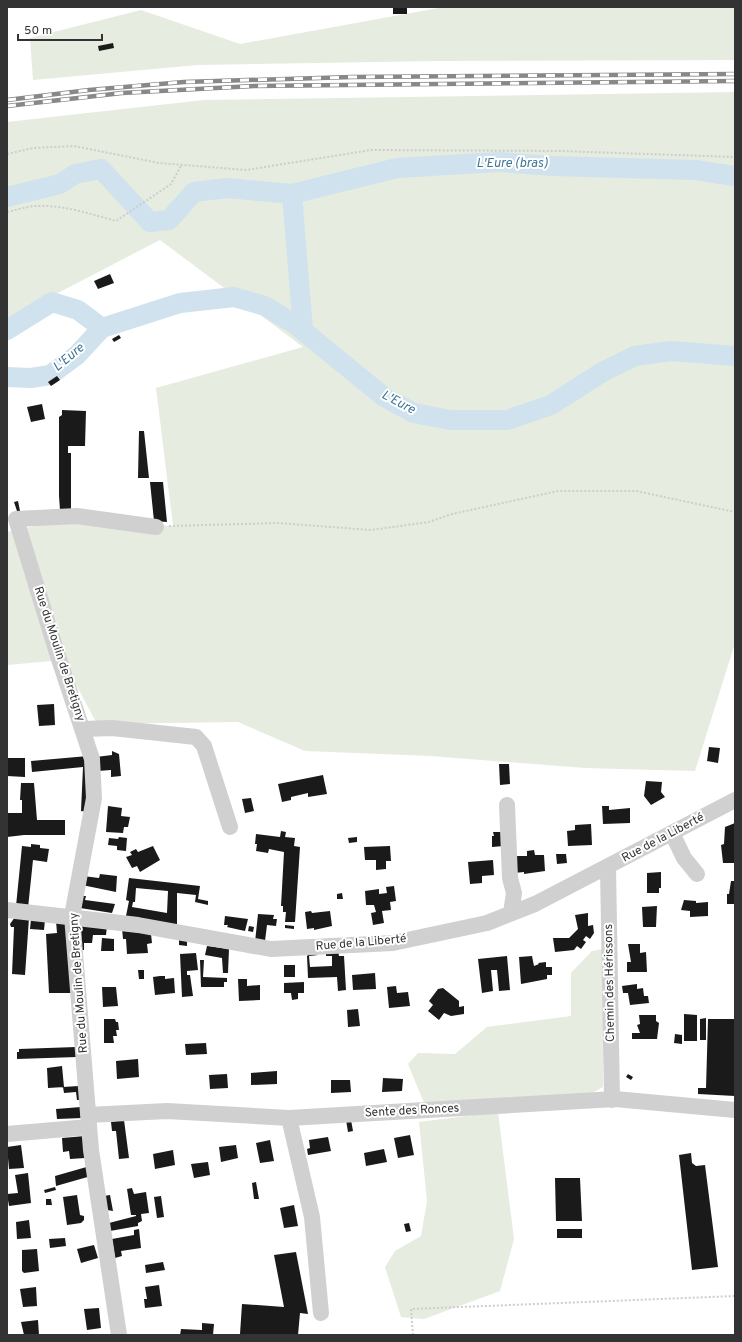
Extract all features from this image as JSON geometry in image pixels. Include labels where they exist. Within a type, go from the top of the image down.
[{"type":"street","name":"Rue du Moulin de Bretigny","points":[[119,1335],[89,1121],[72,916],[94,798],[92,759],[84,729],[56,650],[16,519],[77,516],[156,527]]},
{"type":"street","points":[[84,729],[112,728],[196,737],[204,746],[230,827]]},
{"type":"street","name":"Rue de la Liberté","points":[[7,910],[72,916],[138,925],[270,949],[393,943],[487,922],[535,904],[735,800]]},
{"type":"street","points":[[507,805],[510,878],[514,893],[511,913]]},
{"type":"street","points":[[672,833],[684,858],[697,874]]},
{"type":"street","name":"Chemin des Hérissons","points":[[608,867],[612,1100]]},
{"type":"street","name":"Sente des Ronces","points":[[7,1134],[89,1121],[167,1111],[288,1118],[612,1100],[735,1110]]},
{"type":"street","points":[[288,1118],[312,1218],[321,1313]]},
{"type":"path","points":[[7,154],[33,148],[74,146],[160,163],[246,170],[371,150],[560,151],[735,157]]},
{"type":"path","points":[[7,212],[36,206],[54,206],[77,210],[116,221],[171,184],[182,164]]},
{"type":"path","points":[[156,527],[278,523],[371,530],[429,522],[452,514],[558,491],[636,491],[735,512]]},
{"type":"path","points":[[413,1335],[410,1309],[735,1296]]},
{"type":"shaded area","points":[[444,7],[735,7],[735,60],[436,61],[197,65],[33,80],[30,38],[141,10],[240,44]]},
{"type":"shaded area","points":[[735,92],[735,643],[695,771],[585,768],[431,756],[305,751],[238,722],[97,724],[63,660],[7,665],[7,532],[66,519],[173,526],[156,388],[303,347],[160,240],[56,294],[7,324],[7,122],[204,100]]},
{"type":"shaded area","points":[[603,949],[603,1087],[589,1095],[424,1103],[408,1064],[418,1053],[455,1054],[487,1027],[571,1016],[571,973],[592,951]]},
{"type":"shaded area","points":[[498,1112],[514,1239],[500,1291],[424,1319],[401,1317],[385,1267],[395,1251],[421,1236],[427,1201],[419,1122]]},
{"type":"building","points":[[393,7],[407,7],[407,14],[393,14]]},
{"type":"building","points":[[113,43],[114,48],[99,51],[98,46]]},
{"type":"building","points":[[110,274],[114,283],[98,289],[94,281]]},
{"type":"building","points":[[119,335],[121,338],[114,342],[112,339]]},
{"type":"building","points":[[57,376],[60,380],[51,386],[48,382]]},
{"type":"building","points":[[42,404],[45,419],[31,422],[27,407]]},
{"type":"building","points":[[62,410],[86,411],[85,446],[68,446],[68,453],[71,453],[71,510],[60,510],[59,417],[62,415]]},
{"type":"building","points":[[139,431],[144,431],[149,478],[138,478]]},
{"type":"building","points":[[150,482],[163,482],[167,522],[154,521]]},
{"type":"building","points":[[18,501],[20,511],[17,511],[14,502]]},
{"type":"building","points":[[54,704],[55,725],[39,726],[37,705]]},
{"type":"building","points":[[709,747],[720,748],[718,763],[707,761]]},
{"type":"building","points":[[112,751],[119,754],[121,776],[111,777],[111,770],[98,771],[96,757],[112,755]]},
{"type":"building","points":[[88,756],[87,812],[81,811],[83,767],[32,772],[31,761]]},
{"type":"building","points":[[7,758],[25,758],[25,777],[7,776]]},
{"type":"building","points":[[499,764],[509,764],[510,784],[500,785]]},
{"type":"building","points":[[323,775],[327,794],[308,797],[308,793],[291,797],[291,800],[282,802],[278,784]]},
{"type":"building","points":[[646,781],[662,782],[661,792],[665,797],[651,805],[644,796]]},
{"type":"building","points":[[21,783],[34,783],[37,820],[65,820],[65,835],[24,835],[7,837],[7,813],[22,813],[22,800],[20,800]]},
{"type":"building","points":[[251,798],[254,811],[245,813],[242,799]]},
{"type":"building","points":[[108,806],[122,808],[121,816],[130,817],[128,827],[124,827],[123,833],[106,832]]},
{"type":"building","points":[[602,806],[609,806],[609,810],[630,808],[630,823],[603,824]]},
{"type":"building","points":[[735,823],[735,863],[723,863],[721,845],[724,844],[725,827]]},
{"type":"building","points":[[591,824],[592,845],[568,846],[567,831],[575,830],[575,825]]},
{"type":"building","points":[[281,831],[286,832],[285,837],[295,838],[294,846],[300,847],[295,922],[285,922],[286,912],[283,912],[283,906],[281,906],[284,852],[269,849],[268,853],[256,851],[256,834],[280,837]]},
{"type":"building","points":[[493,832],[503,832],[504,846],[492,847],[492,836],[494,836]]},
{"type":"building","points":[[119,837],[127,838],[126,851],[117,850],[117,846],[108,845],[109,838],[118,839]]},
{"type":"building","points":[[357,837],[357,842],[349,843],[348,838]]},
{"type":"building","points":[[31,844],[40,845],[40,848],[49,849],[47,862],[33,860],[28,908],[16,906],[22,846],[31,847]]},
{"type":"building","points":[[153,846],[160,860],[140,872],[137,866],[132,868],[126,857],[132,855],[130,852],[136,849],[138,852]]},
{"type":"building","points":[[390,846],[391,861],[386,861],[386,869],[376,870],[376,860],[365,860],[364,847]]},
{"type":"building","points":[[534,850],[535,855],[544,855],[545,871],[524,874],[524,872],[514,873],[513,856],[527,856],[527,851]]},
{"type":"building","points":[[556,854],[566,854],[567,863],[557,864]]},
{"type":"building","points":[[493,860],[494,875],[482,876],[482,883],[470,884],[468,862]]},
{"type":"building","points":[[661,872],[661,888],[659,888],[659,893],[647,893],[647,873]]},
{"type":"building","points":[[100,874],[117,876],[116,892],[82,885],[83,876],[99,878]]},
{"type":"building","points":[[129,878],[200,886],[198,899],[208,901],[208,905],[195,902],[196,895],[177,893],[177,926],[126,916],[129,901],[126,900]],"holes":[[[136,888],[168,891],[167,913],[132,907],[133,902],[135,902]]]},
{"type":"building","points":[[731,881],[735,881],[735,904],[727,904],[727,894],[729,894]]},
{"type":"building","points":[[394,886],[396,901],[390,902],[391,910],[382,911],[384,923],[373,925],[371,913],[376,912],[374,905],[366,905],[365,891],[379,889],[379,894],[387,893],[386,887]]},
{"type":"building","points":[[342,893],[343,899],[337,899],[337,894]]},
{"type":"building","points":[[81,896],[86,896],[85,900],[115,904],[112,913],[80,908]]},
{"type":"building","points":[[684,900],[696,901],[696,903],[708,902],[708,916],[690,917],[690,911],[681,910]]},
{"type":"building","points":[[657,906],[656,927],[643,927],[642,907]]},
{"type":"building","points":[[311,911],[312,913],[330,911],[332,926],[314,930],[314,928],[307,929],[305,912]]},
{"type":"building","points":[[588,913],[588,926],[593,925],[594,933],[590,939],[586,936],[583,940],[586,942],[581,949],[577,946],[574,950],[555,952],[553,938],[569,938],[578,929],[575,915]]},
{"type":"building","points":[[258,914],[274,915],[273,919],[277,919],[276,926],[267,925],[265,941],[255,942]]},
{"type":"building","points":[[225,916],[248,919],[245,931],[224,925]]},
{"type":"building","points":[[15,917],[29,918],[25,975],[12,974],[14,927],[11,927],[10,924]]},
{"type":"building","points":[[31,919],[45,920],[44,930],[30,929]]},
{"type":"building","points":[[56,921],[64,922],[67,926],[72,993],[49,993],[46,934],[57,933]]},
{"type":"building","points":[[80,923],[107,926],[106,935],[93,935],[92,943],[84,943],[84,950],[77,950]]},
{"type":"building","points":[[285,925],[294,926],[294,929],[285,928]]},
{"type":"building","points":[[249,926],[254,927],[253,932],[248,931]]},
{"type":"building","points":[[122,928],[151,934],[152,943],[147,944],[148,953],[127,954],[126,939],[123,939]]},
{"type":"building","points":[[102,938],[114,939],[114,951],[101,951]]},
{"type":"building","points":[[179,940],[187,941],[187,946],[179,945]]},
{"type":"building","points":[[628,944],[640,944],[640,953],[646,952],[647,972],[627,972],[627,962],[631,962]]},
{"type":"building","points":[[207,946],[229,949],[228,973],[223,973],[222,958],[205,955]]},
{"type":"building","points":[[338,951],[339,956],[344,956],[346,990],[338,991],[337,977],[308,978],[307,956],[310,953],[318,955],[309,956],[310,967],[332,966],[332,956],[326,956],[326,952]]},
{"type":"building","points":[[196,953],[198,970],[187,971],[187,975],[190,975],[193,996],[182,997],[180,954]]},
{"type":"building","points":[[507,956],[510,990],[499,991],[497,970],[491,970],[493,991],[482,993],[478,959]]},
{"type":"building","points":[[532,956],[534,966],[539,964],[538,963],[546,962],[546,967],[552,967],[552,975],[547,975],[547,979],[521,984],[519,957]]},
{"type":"building","points":[[200,960],[204,960],[203,977],[227,978],[227,982],[224,982],[224,987],[201,987]]},
{"type":"building","points":[[284,965],[295,965],[295,977],[284,977]]},
{"type":"building","points":[[138,970],[144,970],[144,979],[139,979]]},
{"type":"building","points":[[375,973],[376,989],[353,990],[352,975]]},
{"type":"building","points":[[165,976],[165,979],[174,978],[175,993],[155,995],[153,977]]},
{"type":"building","points":[[238,979],[247,979],[247,986],[260,985],[260,1000],[239,1001]]},
{"type":"building","points":[[304,982],[304,993],[298,993],[298,999],[292,1000],[291,993],[284,993],[284,983]]},
{"type":"building","points":[[637,984],[637,989],[643,988],[644,996],[648,996],[649,1003],[630,1005],[628,993],[623,993],[622,986]]},
{"type":"building","points":[[396,986],[397,993],[408,992],[410,1006],[389,1008],[387,987]]},
{"type":"building","points":[[102,987],[116,987],[118,1006],[103,1007]]},
{"type":"building","points":[[443,988],[459,1001],[459,1007],[464,1006],[464,1014],[451,1016],[444,1013],[439,1020],[428,1011],[433,1005],[429,1001],[438,989]]},
{"type":"building","points":[[358,1009],[360,1026],[348,1027],[347,1010]]},
{"type":"building","points":[[684,1014],[697,1015],[697,1041],[684,1041]]},
{"type":"building","points":[[639,1015],[656,1015],[656,1021],[659,1023],[657,1039],[632,1039],[632,1033],[640,1033],[637,1025],[640,1024]]},
{"type":"building","points":[[706,1018],[706,1040],[700,1040],[700,1019]]},
{"type":"building","points":[[104,1019],[115,1019],[116,1022],[118,1022],[119,1030],[116,1030],[117,1036],[113,1036],[114,1043],[104,1043]]},
{"type":"building","points":[[708,1019],[735,1019],[735,1096],[698,1094],[698,1088],[706,1088]]},
{"type":"building","points":[[675,1034],[682,1035],[682,1044],[674,1043]]},
{"type":"building","points":[[206,1043],[207,1054],[186,1055],[185,1044]]},
{"type":"building","points":[[76,1047],[77,1057],[17,1059],[17,1052],[19,1052],[19,1049]]},
{"type":"building","points":[[138,1059],[139,1077],[117,1079],[116,1061]]},
{"type":"building","points":[[62,1066],[64,1087],[48,1088],[47,1068]]},
{"type":"building","points":[[277,1071],[277,1084],[251,1085],[251,1073]]},
{"type":"building","points":[[227,1074],[228,1088],[210,1089],[209,1075]]},
{"type":"building","points":[[628,1074],[633,1077],[631,1080],[626,1077]]},
{"type":"building","points":[[383,1078],[403,1079],[402,1091],[382,1092]]},
{"type":"building","points":[[331,1080],[350,1080],[351,1092],[331,1093]]},
{"type":"building","points":[[79,1086],[81,1100],[77,1100],[76,1092],[64,1093],[63,1087]]},
{"type":"building","points":[[81,1107],[82,1118],[57,1119],[56,1109]]},
{"type":"building","points":[[124,1120],[129,1158],[119,1159],[116,1131],[112,1131],[111,1122]]},
{"type":"building","points":[[346,1120],[351,1120],[353,1131],[348,1132]]},
{"type":"building","points":[[410,1135],[414,1155],[398,1158],[394,1138]]},
{"type":"building","points":[[85,1136],[85,1158],[70,1159],[69,1151],[63,1152],[62,1138]]},
{"type":"building","points":[[328,1137],[331,1151],[308,1155],[307,1149],[310,1148],[309,1140]]},
{"type":"building","points":[[270,1140],[274,1161],[260,1163],[256,1143]]},
{"type":"building","points":[[21,1145],[24,1168],[9,1169],[7,1147]]},
{"type":"building","points":[[236,1145],[238,1158],[221,1162],[219,1147]]},
{"type":"building","points":[[384,1149],[387,1162],[366,1166],[364,1153]]},
{"type":"building","points":[[173,1150],[175,1165],[155,1169],[153,1154]]},
{"type":"building","points":[[691,1153],[692,1163],[696,1166],[705,1165],[718,1267],[692,1270],[679,1155]]},
{"type":"building","points":[[208,1162],[210,1175],[194,1178],[191,1164]]},
{"type":"building","points":[[90,1166],[91,1176],[56,1186],[55,1176]]},
{"type":"building","points":[[28,1173],[31,1203],[9,1206],[7,1194],[18,1193],[15,1175]]},
{"type":"building","points":[[555,1178],[580,1178],[582,1221],[556,1221]]},
{"type":"building","points":[[256,1182],[259,1199],[254,1199],[252,1183]]},
{"type":"building","points":[[55,1187],[56,1190],[45,1193],[44,1190]]},
{"type":"building","points":[[132,1188],[134,1194],[146,1192],[149,1213],[141,1214],[142,1221],[138,1223],[138,1226],[110,1231],[109,1223],[136,1216],[131,1215],[127,1189]]},
{"type":"building","points":[[77,1195],[80,1215],[84,1216],[84,1220],[81,1223],[67,1225],[63,1197]]},
{"type":"building","points":[[110,1195],[113,1211],[107,1210],[104,1196]]},
{"type":"building","points":[[161,1196],[164,1217],[157,1218],[154,1197]]},
{"type":"building","points":[[46,1199],[51,1199],[52,1205],[46,1205]]},
{"type":"building","points":[[294,1205],[298,1226],[284,1228],[280,1208]]},
{"type":"building","points":[[29,1220],[31,1238],[17,1239],[16,1222]]},
{"type":"building","points":[[409,1223],[411,1231],[406,1232],[404,1224]]},
{"type":"building","points":[[139,1229],[141,1248],[121,1251],[122,1256],[115,1258],[112,1239],[134,1235],[134,1230]]},
{"type":"building","points":[[557,1229],[582,1229],[582,1238],[557,1238]]},
{"type":"building","points":[[65,1238],[66,1246],[50,1248],[49,1239]]},
{"type":"building","points":[[94,1245],[98,1258],[81,1263],[77,1249]]},
{"type":"building","points":[[37,1249],[39,1271],[24,1273],[22,1271],[22,1250]]},
{"type":"building","points":[[296,1252],[308,1314],[300,1313],[298,1335],[240,1334],[242,1304],[284,1307],[274,1255]]},
{"type":"building","points":[[163,1262],[165,1270],[146,1273],[145,1265]]},
{"type":"building","points":[[159,1285],[162,1306],[145,1308],[144,1299],[147,1299],[145,1287]]},
{"type":"building","points":[[36,1287],[37,1306],[23,1307],[20,1289]]},
{"type":"building","points":[[99,1308],[101,1328],[87,1330],[84,1309]]},
{"type":"building","points":[[38,1320],[39,1335],[24,1335],[21,1322]]},
{"type":"building","points":[[202,1323],[214,1324],[213,1335],[180,1335],[181,1329],[202,1330]]},
{"type":"waterway","name":"L'Eure (bras)","points":[[7,197],[60,184],[75,174],[101,169],[150,222],[169,220],[194,192],[227,188],[292,194],[397,168],[499,162],[553,166],[695,170],[735,176]]},
{"type":"waterway","name":"L'Eure (bras)","points":[[292,194],[303,330]]},
{"type":"waterway","name":"L'Eure","points":[[7,377],[31,378],[50,375],[77,355],[102,328],[180,303],[234,297],[265,306],[296,325],[384,397],[414,413],[450,420],[507,420],[551,405],[604,371],[635,356],[671,351],[735,356]]},
{"type":"waterway","name":"L'Eure","points":[[7,330],[52,302],[78,310],[102,328]]},
{"type":"railway","points":[[7,100],[89,90],[184,82],[352,77],[735,74]]},
{"type":"railway","points":[[7,106],[122,93],[254,86],[735,81]]}]
